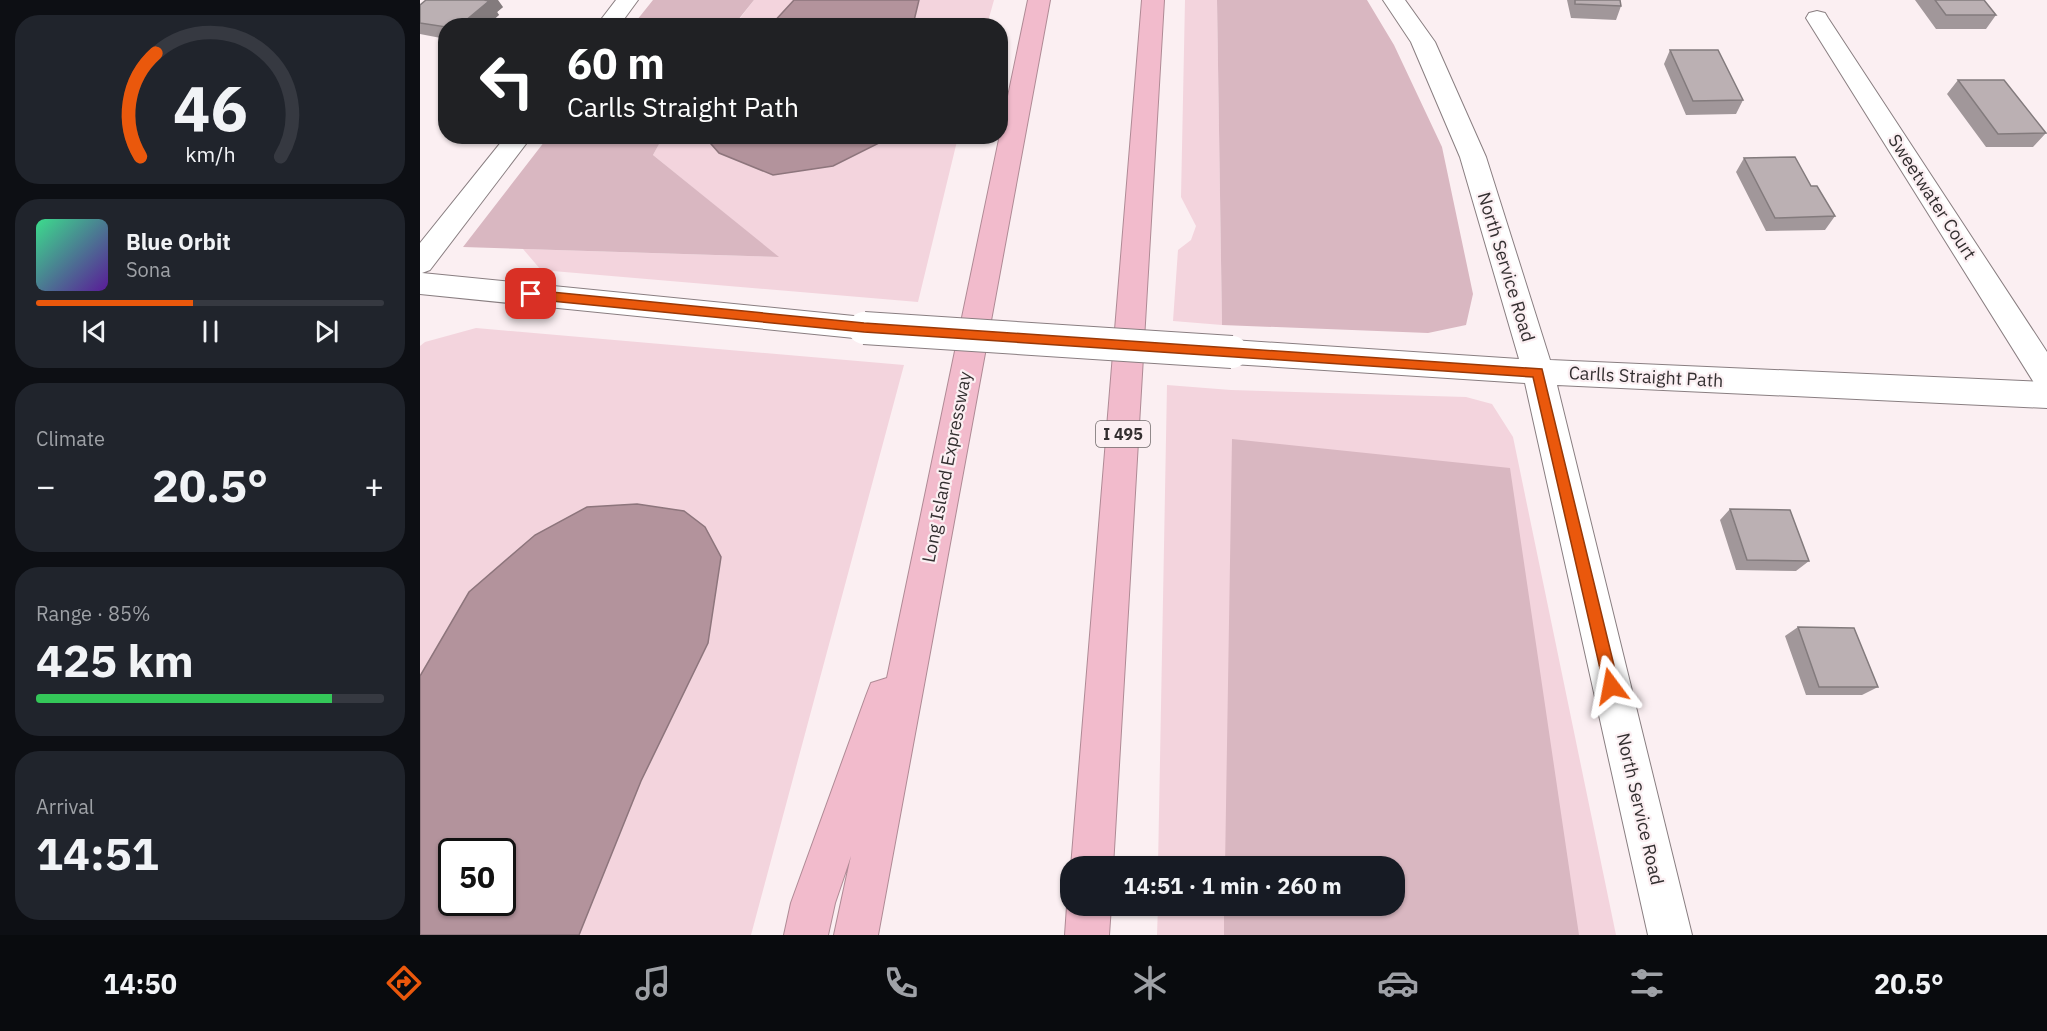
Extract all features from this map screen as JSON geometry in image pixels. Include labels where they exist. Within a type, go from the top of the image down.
[{"type":"highway","name":"Long Island Expressway","points":[[856,935],[1039,0]]},
{"type":"highway","name":"I 495","points":[[1093,856],[1153,0]]},
{"type":"highway","points":[[806,935],[813,903],[924,584]]},
{"type":"highway","points":[[1088,935],[1089,916]]},
{"type":"street","points":[[613,18],[627,0]]},
{"type":"street","name":"North Service Road","points":[[1394,0],[1423,42],[1473,157],[1538,372],[1670,935]]},
{"type":"street","name":"Sweetwater Court","points":[[1816,18],[2047,376]]},
{"type":"street","points":[[420,263],[514,144]]},
{"type":"street","name":"Carlls Straight Path","points":[[420,283],[864,327],[1538,372],[2047,395]]},
{"type":"shaded area","points":[[653,0],[754,0],[740,18],[639,18]]},
{"type":"shaded area","points":[[754,0],[994,0],[989,18],[740,18]]},
{"type":"shaded area","points":[[794,0],[919,0],[915,18],[777,18]]},
{"type":"shaded area","points":[[1185,0],[1217,0],[1222,325],[1173,321],[1178,250],[1191,240],[1196,226],[1181,197]]},
{"type":"shaded area","points":[[1217,0],[1367,0],[1394,45],[1442,147],[1473,294],[1466,325],[1428,333],[1222,325]]},
{"type":"shaded area","points":[[543,144],[659,144],[653,155],[779,257],[463,247]]},
{"type":"shaded area","points":[[659,144],[956,144],[918,302],[541,270],[523,249],[778,257],[653,155]]},
{"type":"shaded area","points":[[711,144],[877,144],[833,166],[773,175],[719,153]]},
{"type":"shaded area","points":[[476,328],[904,365],[751,935],[420,935],[420,346],[425,342]]},
{"type":"shaded area","points":[[1167,385],[1231,390],[1466,397],[1492,404],[1513,437],[1616,935],[1157,935],[1158,916],[1405,916],[1405,856],[1158,856]]},
{"type":"shaded area","points":[[1232,439],[1510,468],[1579,935],[1224,935],[1224,916],[1405,916],[1405,856],[1225,856]]},
{"type":"shaded area","points":[[637,504],[684,511],[705,527],[721,557],[708,643],[641,781],[579,935],[420,935],[420,676],[469,592],[535,535],[587,507]]},
{"type":"building","points":[[426,0],[489,1],[469,18],[438,18],[438,26],[420,23],[420,5]]},
{"type":"building","points":[[1575,0],[1620,0],[1621,6],[1575,4]]},
{"type":"building","points":[[1935,0],[1984,0],[1996,15],[1946,15]]},
{"type":"building","points":[[1670,50],[1718,50],[1743,100],[1693,101]]},
{"type":"building","points":[[1958,80],[2004,80],[2046,133],[1998,134]]},
{"type":"building","points":[[1795,157],[1811,186],[1817,186],[1835,216],[1775,218],[1744,158]]},
{"type":"building","points":[[1730,509],[1790,510],[1809,561],[1747,560]]},
{"type":"building","points":[[1798,627],[1854,628],[1878,687],[1819,687]]},
{"type":"route","points":[[531,294],[864,327],[1538,372],[1611,686]]}]
